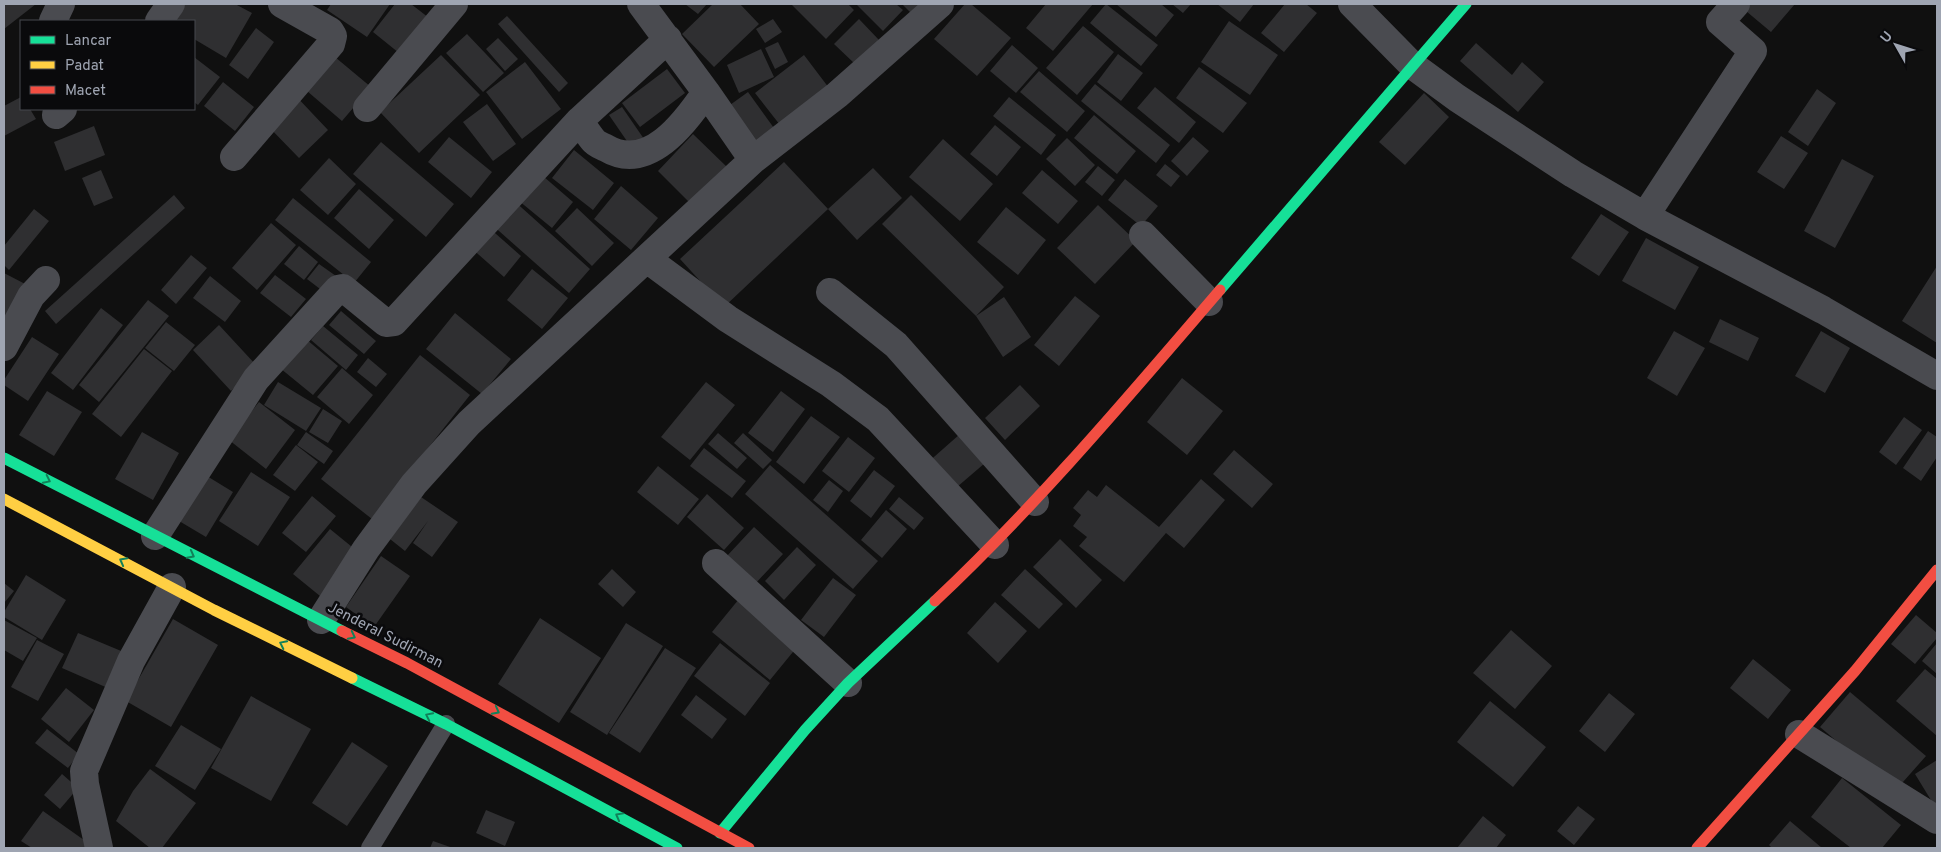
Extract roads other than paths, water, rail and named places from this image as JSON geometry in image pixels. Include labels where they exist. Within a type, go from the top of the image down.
[{"type":"main road","points":[[720,833],[775,765],[848,683],[996,545],[1035,502],[1466,4]]},
{"type":"main road","name":"Jenderal Sudirman","points":[[4,458],[565,747],[749,848]]},
{"type":"main road","points":[[4,499],[172,587],[446,724],[643,840],[677,848]]},
{"type":"main road","points":[[1698,848],[1855,671],[1937,570]]},
{"type":"street","points":[[53,20],[61,4]]},
{"type":"street","points":[[160,20],[171,4]]},
{"type":"street","points":[[234,157],[331,44],[332,36],[330,31],[314,11],[282,4]]},
{"type":"street","points":[[367,108],[454,4]]},
{"type":"street","points":[[641,4],[668,39],[753,160]]},
{"type":"street","points":[[321,620],[366,549],[414,484],[463,430],[551,345],[647,260],[753,160],[837,95],[940,4]]},
{"type":"street","points":[[1352,4],[1412,66],[1542,154],[1645,216],[1823,310],[1937,376]]},
{"type":"street","points":[[1645,216],[1753,51],[1720,22],[1736,4]]},
{"type":"street","points":[[155,536],[256,379],[338,288],[343,288],[386,323],[394,322],[579,121],[668,39]]},
{"type":"street","points":[[579,121],[594,141],[616,155],[636,156],[662,144],[690,116],[706,92]]},
{"type":"street","points":[[1143,235],[1209,302]]},
{"type":"street","points":[[647,260],[728,318],[831,384],[878,419],[996,545]]},
{"type":"street","points":[[4,347],[31,296],[46,280]]},
{"type":"street","points":[[830,292],[896,345],[1035,502]]},
{"type":"street","points":[[716,563],[848,683]]},
{"type":"street","points":[[98,848],[84,784],[84,771],[131,661],[172,587]]},
{"type":"street","points":[[1799,734],[1937,820]]},
{"type":"lane","points":[[370,848],[446,724]]}]
